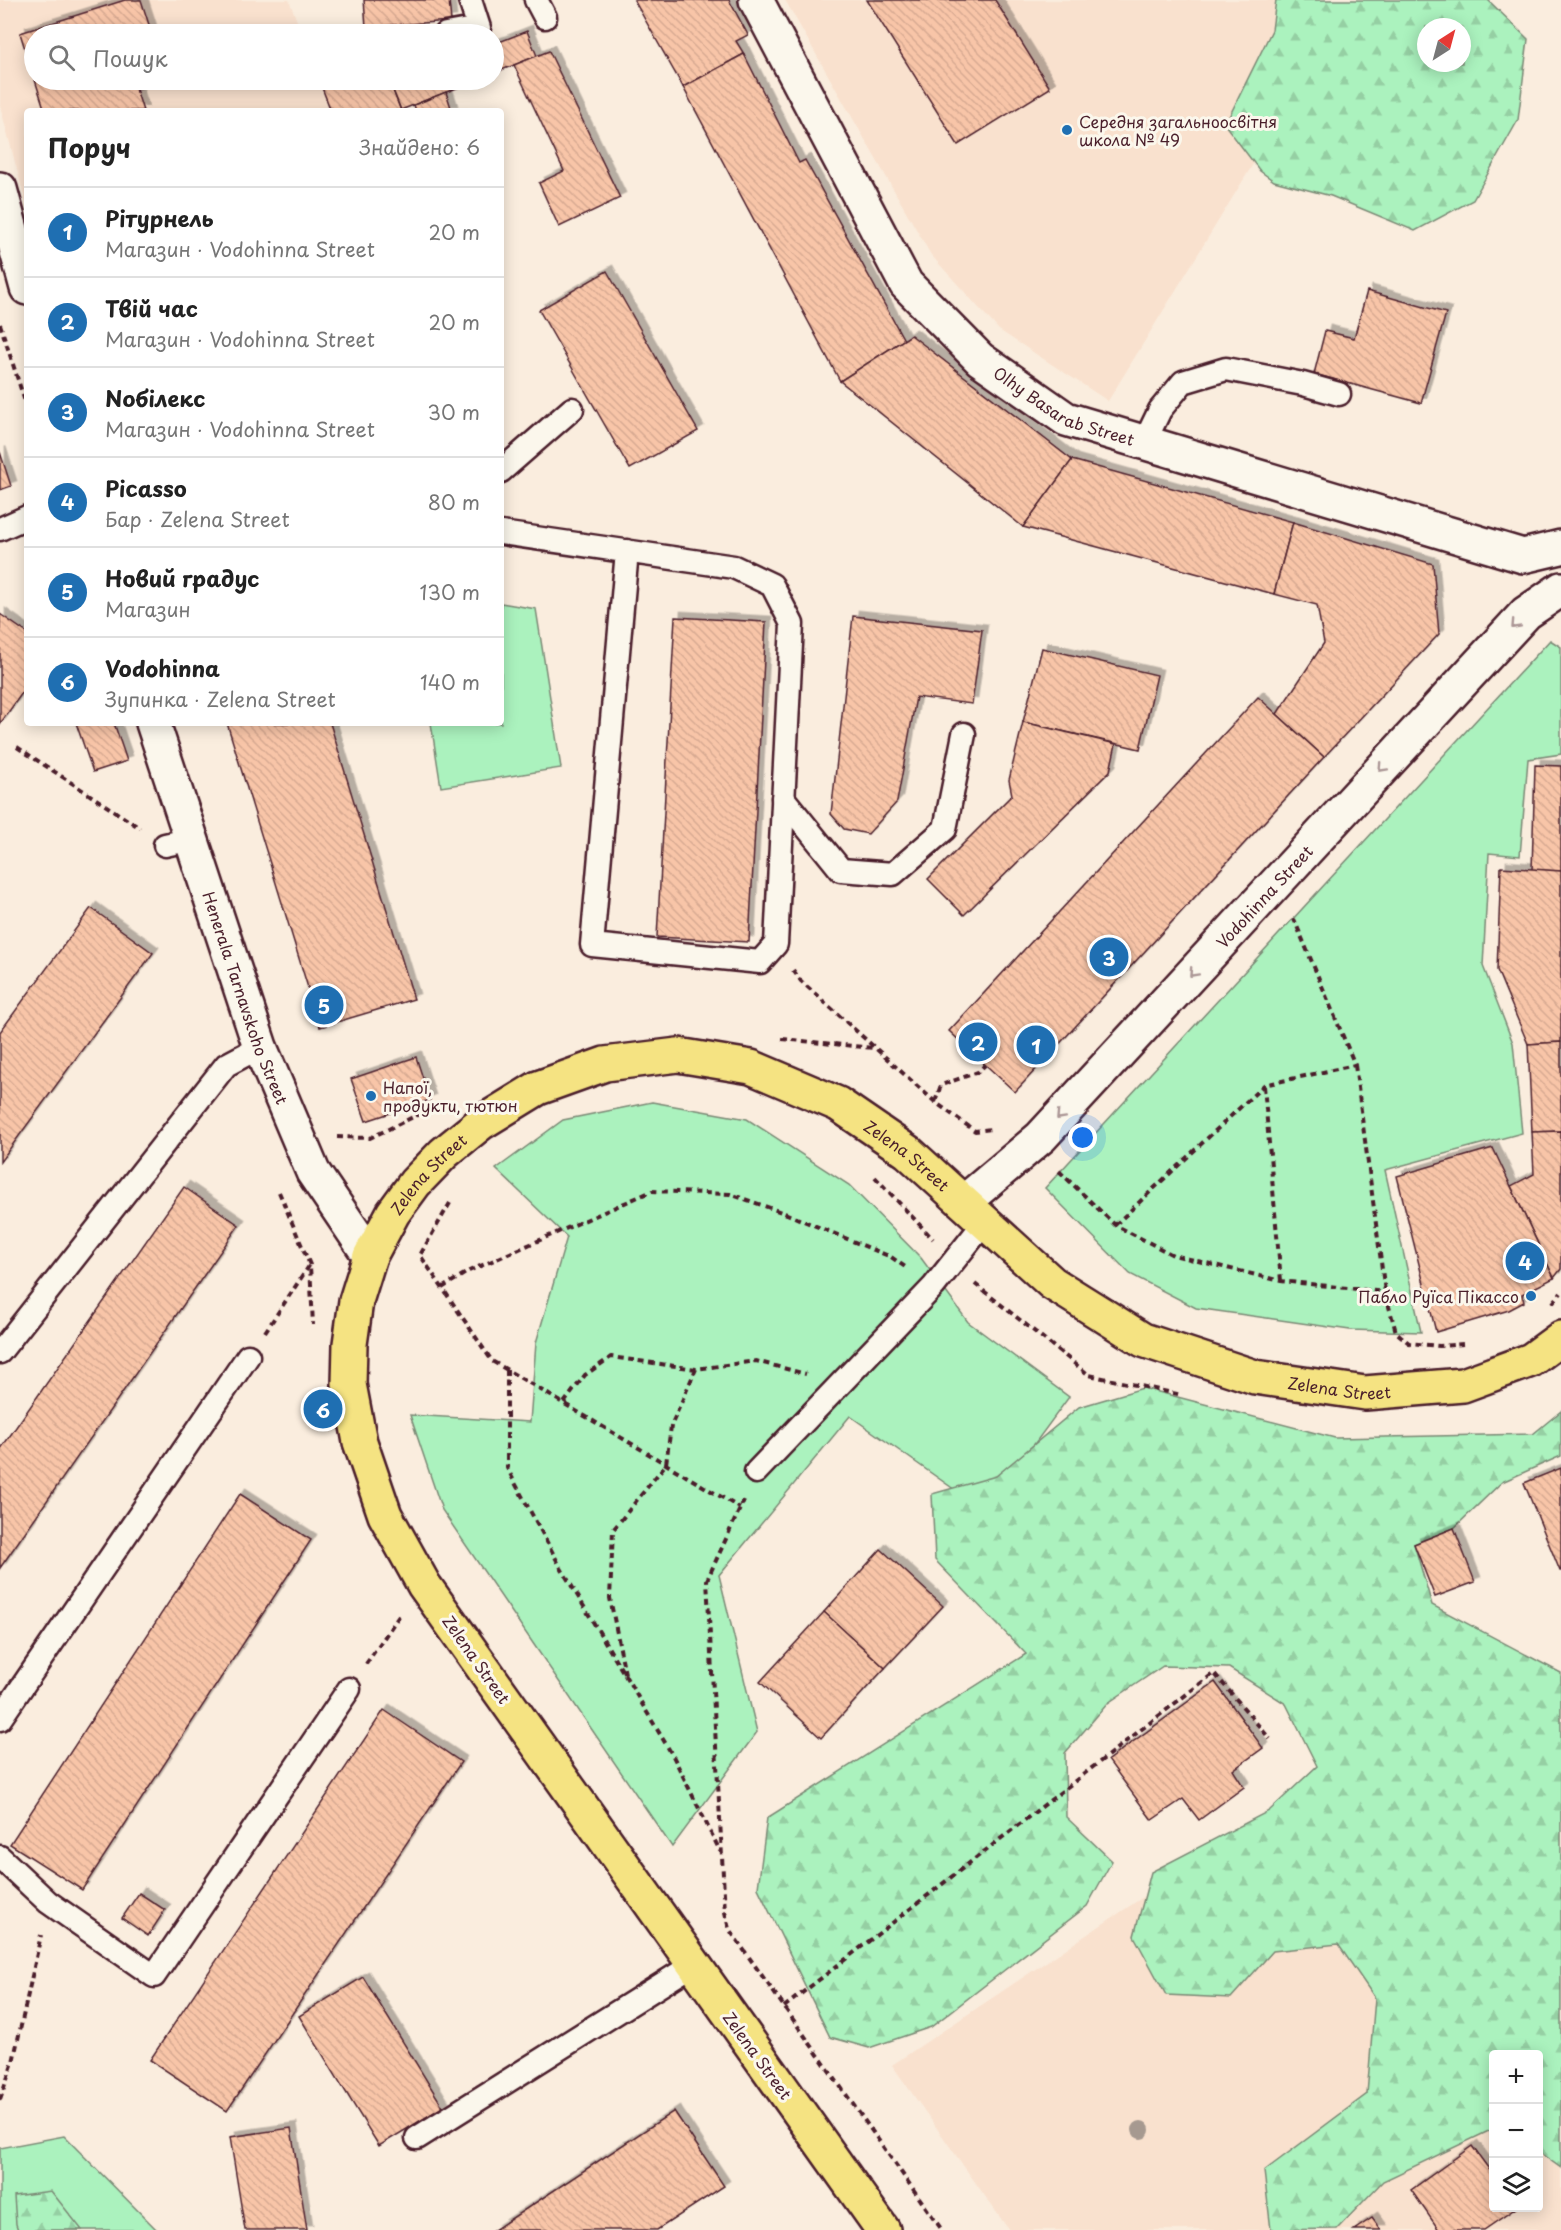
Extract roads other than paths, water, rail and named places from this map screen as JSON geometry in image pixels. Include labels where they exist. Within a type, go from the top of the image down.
[{"type":"main road","name":"Zelena Street","points":[[883,2230],[424,1585],[385,1515],[360,1442],[349,1384],[350,1344],[356,1300],[370,1256],[393,1213],[415,1183],[444,1153],[481,1123],[538,1088],[605,1064],[678,1055],[751,1067],[838,1104],[909,1152],[1052,1283],[1143,1340],[1255,1377],[1365,1393],[1463,1385],[1531,1360],[1561,1338]]},
{"type":"street","name":"Olhy Basarab Street","points":[[756,0],[906,284],[980,359],[1066,419],[1522,556],[1561,547]]},
{"type":"street","points":[[0,189],[24,277]]},
{"type":"street","name":"Vodohinna Street","points":[[974,1212],[1526,613],[1561,590]]},
{"type":"street","name":"Henerala Tarnavskoho Street","points":[[154,726],[179,842],[260,1047],[313,1172],[370,1256]]},
{"type":"lane","points":[[470,0],[478,24]]},
{"type":"lane","points":[[1144,443],[1160,410],[1183,382],[1226,369],[1339,394]]},
{"type":"lane","points":[[504,468],[572,409]]},
{"type":"lane","points":[[0,529],[24,518]]},
{"type":"lane","points":[[504,532],[734,567],[772,585],[792,624],[776,944],[760,963],[592,945],[627,551]]},
{"type":"lane","points":[[783,798],[841,870],[893,874],[945,829],[964,734]]},
{"type":"lane","points":[[0,1352],[226,1065],[260,1047]]},
{"type":"lane","points":[[756,1472],[934,1286],[951,1264],[974,1212]]},
{"type":"lane","points":[[0,1719],[248,1356]]},
{"type":"lane","points":[[0,1857],[48,1902],[154,1976],[349,1689]]},
{"type":"lane","points":[[417,2138],[693,1964]]},
{"type":"place","name":"Середня загальноосвітня школа № 49","points":[[1067,130]]},
{"type":"place","name":"Nобілекс","points":[[1109,957]]},
{"type":"place","name":"Новий градус","points":[[324,1005]]},
{"type":"place","name":"Твій час","points":[[978,1042]]},
{"type":"place","name":"Рітурнель","points":[[1036,1045]]},
{"type":"place","name":"Напої, продукти, тютюн","points":[[371,1096]]},
{"type":"place","name":"Picasso","points":[[1525,1261]]},
{"type":"place","name":"Пабло Руїса Пікассо","points":[[1531,1296]]},
{"type":"place","name":"Vodohinna","points":[[323,1409]]}]
